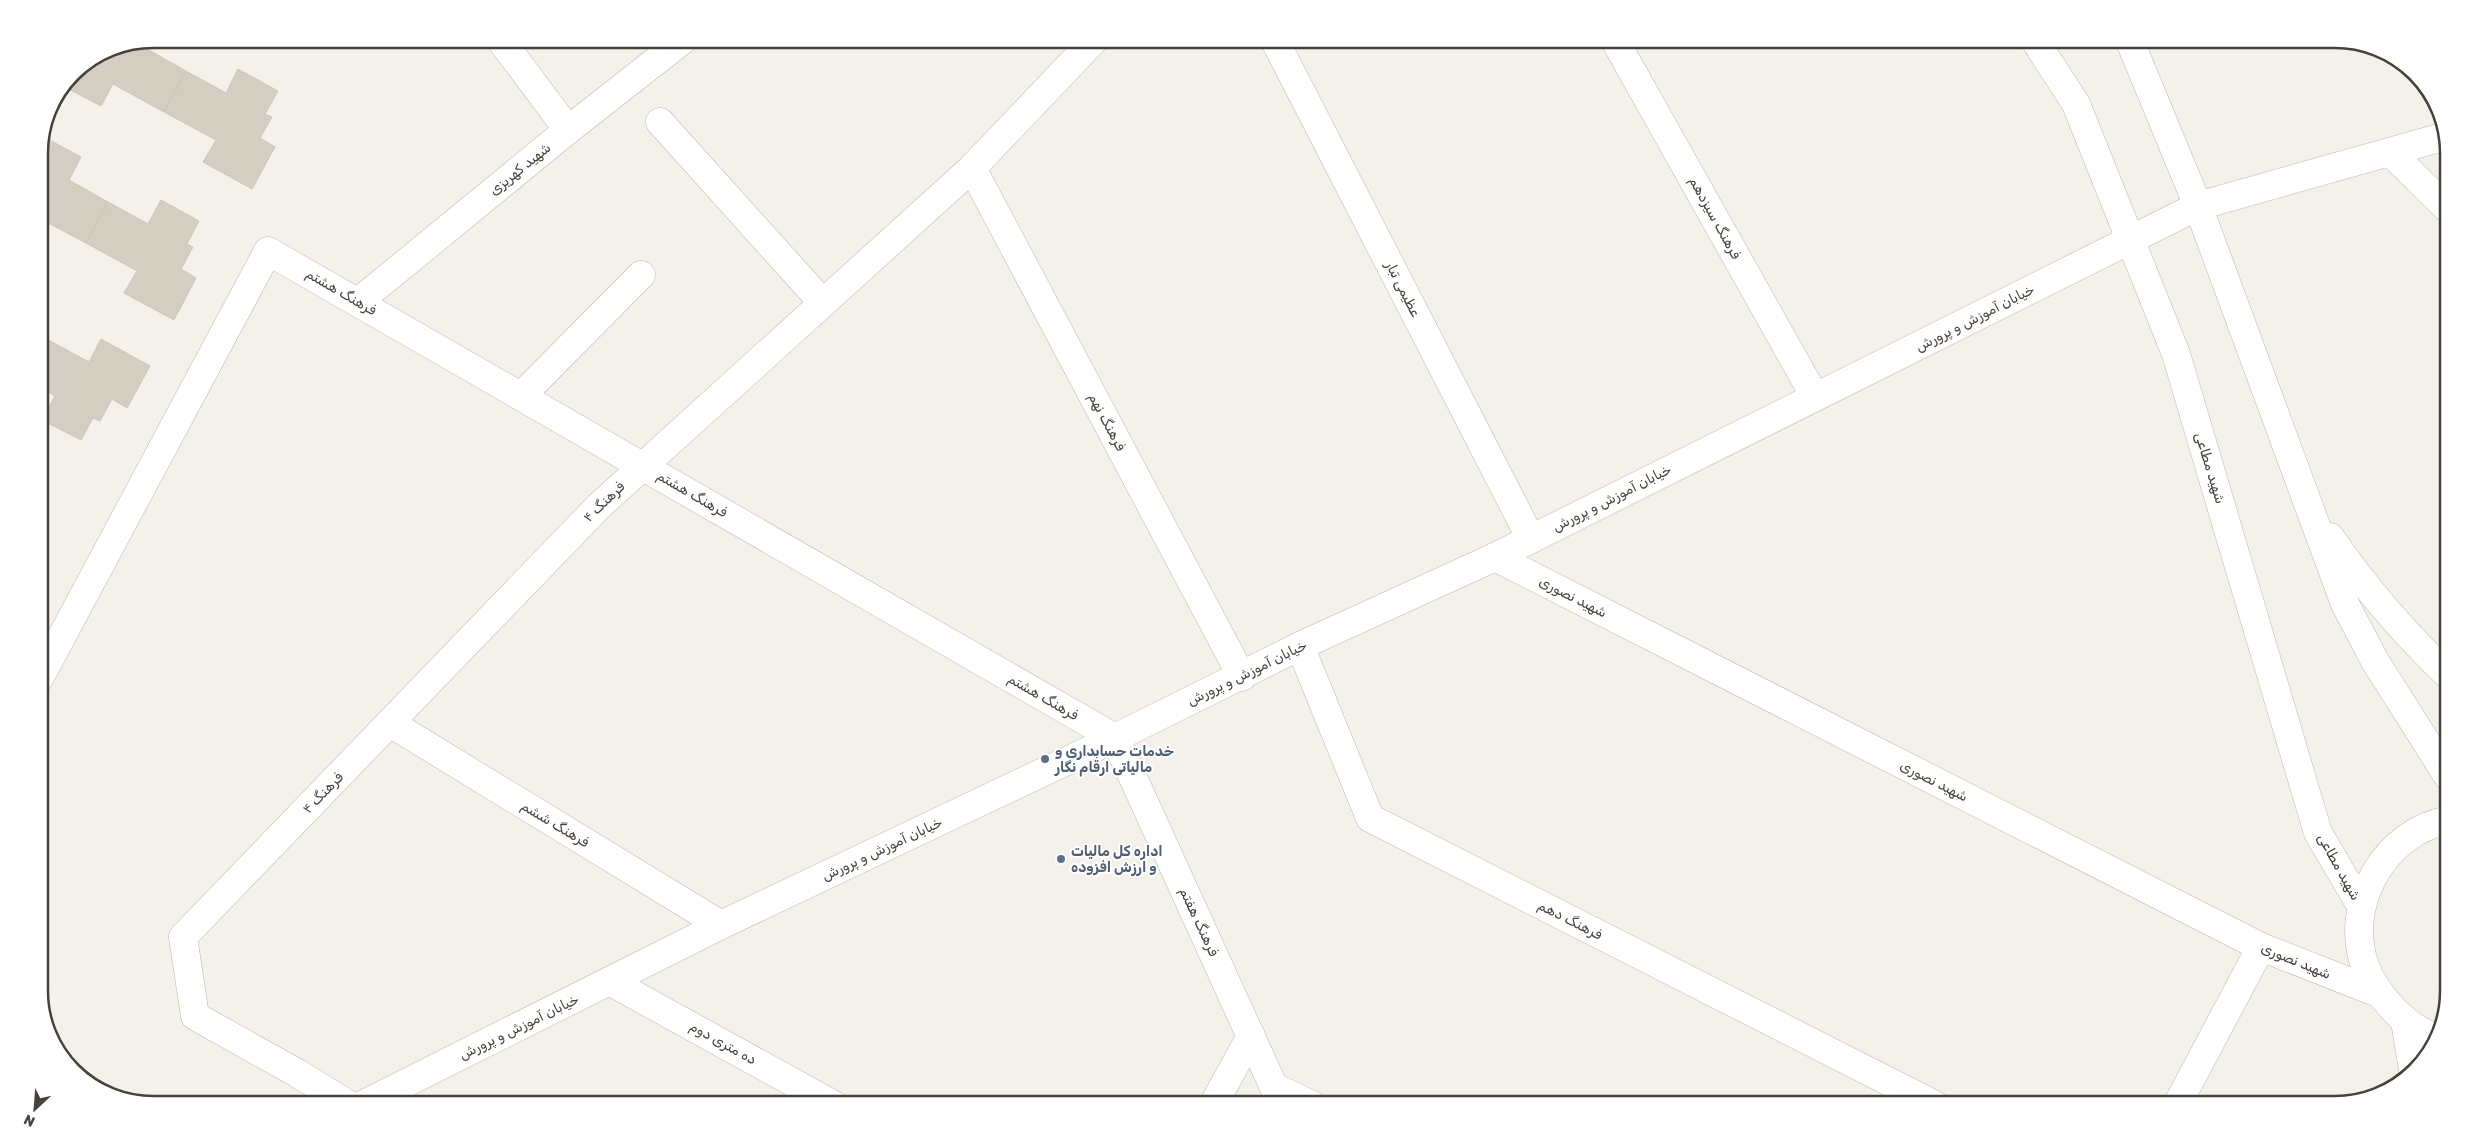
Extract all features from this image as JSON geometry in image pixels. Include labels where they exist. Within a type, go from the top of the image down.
[{"type":"street","points":[[507,48],[568,130]]},
{"type":"street","name":"شهید کهریزی","points":[[358,302],[568,130],[673,48]]},
{"type":"street","name":"فرهنگ ۴","points":[[334,1096],[195,1016],[183,937],[599,506],[642,465],[972,168],[1086,48]]},
{"type":"street","name":"عظیمی تبار","points":[[1279,48],[1531,539]]},
{"type":"street","name":"فرهنگ سیزدهم","points":[[1619,48],[1815,397]]},
{"type":"street","name":"شهید مطاعی","points":[[2040,48],[2076,104],[2176,354],[2318,833],[2361,906]]},
{"type":"street","points":[[2133,48],[2198,206],[2345,604],[2375,661],[2440,764]]},
{"type":"street","points":[[660,122],[822,302]]},
{"type":"street","name":"خیابان آموزش و پرورش","points":[[380,1096],[611,982],[721,925],[1242,677],[1300,646],[1495,557],[2198,206],[2439,138]]},
{"type":"street","points":[[2390,152],[2440,201]]},
{"type":"street","name":"فرهنگ نهم","points":[[972,168],[1242,677]]},
{"type":"street","name":"فرهنگ هشتم","points":[[48,661],[268,251],[1115,738]]},
{"type":"street","points":[[521,396],[640,275]]},
{"type":"street","points":[[2307,502],[2342,554],[2380,604],[2440,667]]},
{"type":"street","name":"شهید نصوری","points":[[1495,557],[2261,947],[2378,993]]},
{"type":"street","name":"فرهنگ دهم","points":[[1300,646],[1370,818],[1917,1096]]},
{"type":"street","name":"فرهنگ ششم","points":[[390,723],[721,925]]},
{"type":"street","name":"فرهنگ هفتم","points":[[1115,738],[1278,1096]]},
{"type":"street","points":[[2431,1035],[2405,1021],[2378,993],[2364,965],[2360,943],[2361,906],[2375,870],[2401,842],[2434,822],[2440,821]]},
{"type":"street","points":[[2182,1096],[2261,947]]},
{"type":"street","name":"ده متری دوم","points":[[611,982],[818,1096]]},
{"type":"street","points":[[2405,1021],[2412,1063]]},
{"type":"street","points":[[1218,1096],[1251,1036]]},
{"type":"building","points":[[148,48],[186,71],[164,112],[113,84],[101,106],[69,89],[78,78],[94,65],[112,55]]},
{"type":"building","points":[[238,69],[278,91],[265,114],[272,117],[260,138],[275,147],[252,189],[203,162],[216,140],[164,112],[186,71],[226,93]]},
{"type":"building","points":[[49,140],[81,157],[69,180],[108,202],[86,243],[48,223]]},
{"type":"building","points":[[161,200],[199,221],[187,244],[193,247],[181,269],[196,278],[174,320],[124,293],[137,271],[86,243],[108,202],[148,224]]},
{"type":"building","points":[[101,339],[150,366],[127,408],[112,399],[100,421],[93,418],[81,440],[48,423],[48,409],[55,396],[48,392],[48,340],[89,362]]},
{"type":"place","name":"خدمات حسابداری و مالیاتی ارقام نگار","points":[[1045,759]]},
{"type":"place","name":"اداره کل مالیات و ارزش افزوده","points":[[1061,859]]}]
